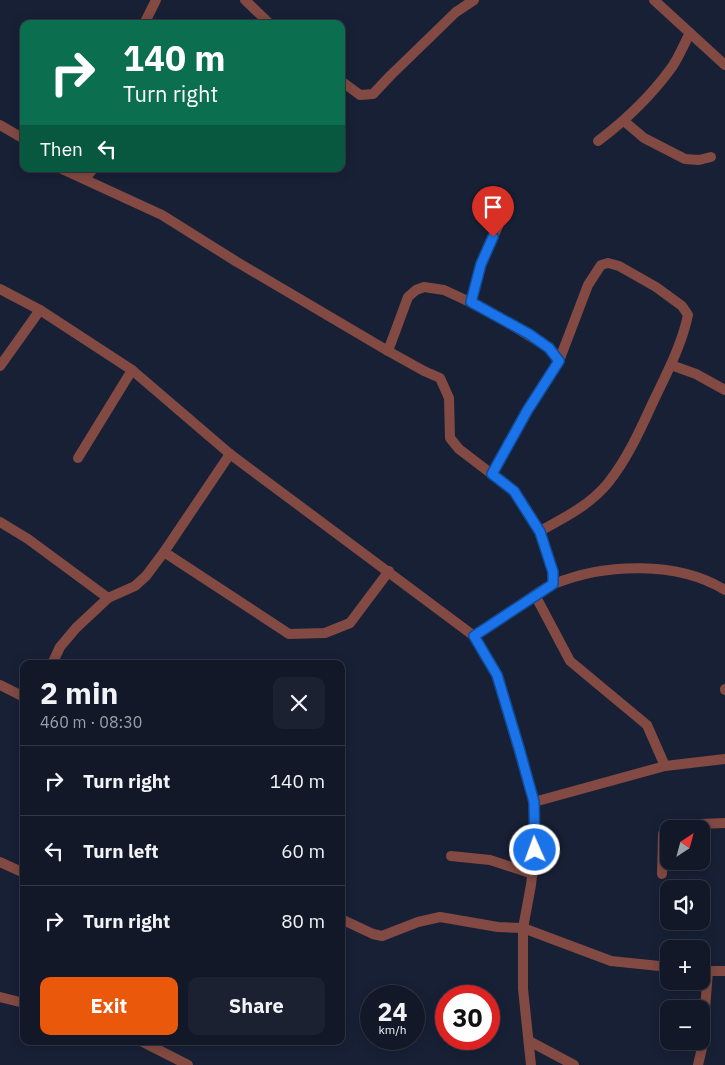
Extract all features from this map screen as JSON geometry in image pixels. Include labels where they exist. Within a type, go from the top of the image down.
[{"type":"street","points":[[146,20],[156,0]]},
{"type":"street","points":[[245,0],[266,20]]},
{"type":"street","points":[[345,85],[360,95],[372,94],[390,74],[456,12],[474,0]]},
{"type":"street","points":[[654,0],[725,65]]},
{"type":"street","points":[[598,141],[624,121],[672,67],[690,33]]},
{"type":"street","points":[[624,121],[644,138],[685,159],[699,160],[711,156]]},
{"type":"street","points":[[0,126],[20,138]]},
{"type":"street","points":[[69,172],[162,215],[237,262],[424,371],[440,378],[449,398],[450,438],[459,449],[514,491],[540,532],[553,572],[553,584]]},
{"type":"street","points":[[85,179],[91,172]]},
{"type":"street","points":[[471,302],[481,264],[499,224]]},
{"type":"street","points":[[492,474],[527,411],[559,361],[588,285],[601,265],[608,263],[618,266],[682,306],[688,315],[686,326],[671,365],[633,444],[608,484],[579,509],[540,532]]},
{"type":"street","points":[[388,350],[408,297],[416,290],[424,287],[444,290],[471,302],[529,334],[549,348],[559,361]]},
{"type":"street","points":[[0,289],[40,310],[132,370],[230,454],[474,636],[497,675],[534,802],[535,850],[533,874],[523,928],[523,989],[531,1065]]},
{"type":"street","points":[[0,366],[40,310]]},
{"type":"street","points":[[671,365],[696,374],[725,390]]},
{"type":"street","points":[[78,458],[132,370]]},
{"type":"street","points":[[54,660],[60,647],[76,628],[108,598],[135,586],[146,576],[230,454]]},
{"type":"street","points":[[0,522],[108,598]]},
{"type":"street","points":[[164,552],[289,634],[324,632],[350,623],[389,571]]},
{"type":"street","points":[[474,636],[553,584],[593,571],[638,568],[664,570],[700,577],[725,590]]},
{"type":"street","points":[[535,595],[570,661],[647,725],[665,766]]},
{"type":"street","points":[[0,684],[20,694]]},
{"type":"street","points":[[534,802],[665,766],[725,759]]},
{"type":"street","points":[[662,874],[663,834],[667,827],[674,825],[725,823]]},
{"type":"street","points":[[451,856],[490,860],[533,874]]},
{"type":"street","points":[[0,862],[20,871]]},
{"type":"street","points":[[345,921],[373,934],[382,936],[418,922],[440,917],[498,927],[523,928],[611,961],[660,966]]},
{"type":"street","points":[[710,971],[725,971]]},
{"type":"street","points":[[698,1065],[702,1048],[704,990]]},
{"type":"street","points":[[0,997],[20,1002]]},
{"type":"street","points":[[529,1042],[574,1065]]},
{"type":"street","points":[[149,1045],[188,1065]]},
{"type":"route","points":[[493,237],[481,264],[471,302],[529,334],[549,348],[559,361],[527,411],[492,474],[514,491],[540,532],[550,558],[553,584],[474,636],[497,675],[519,748],[534,802],[535,850]]}]
